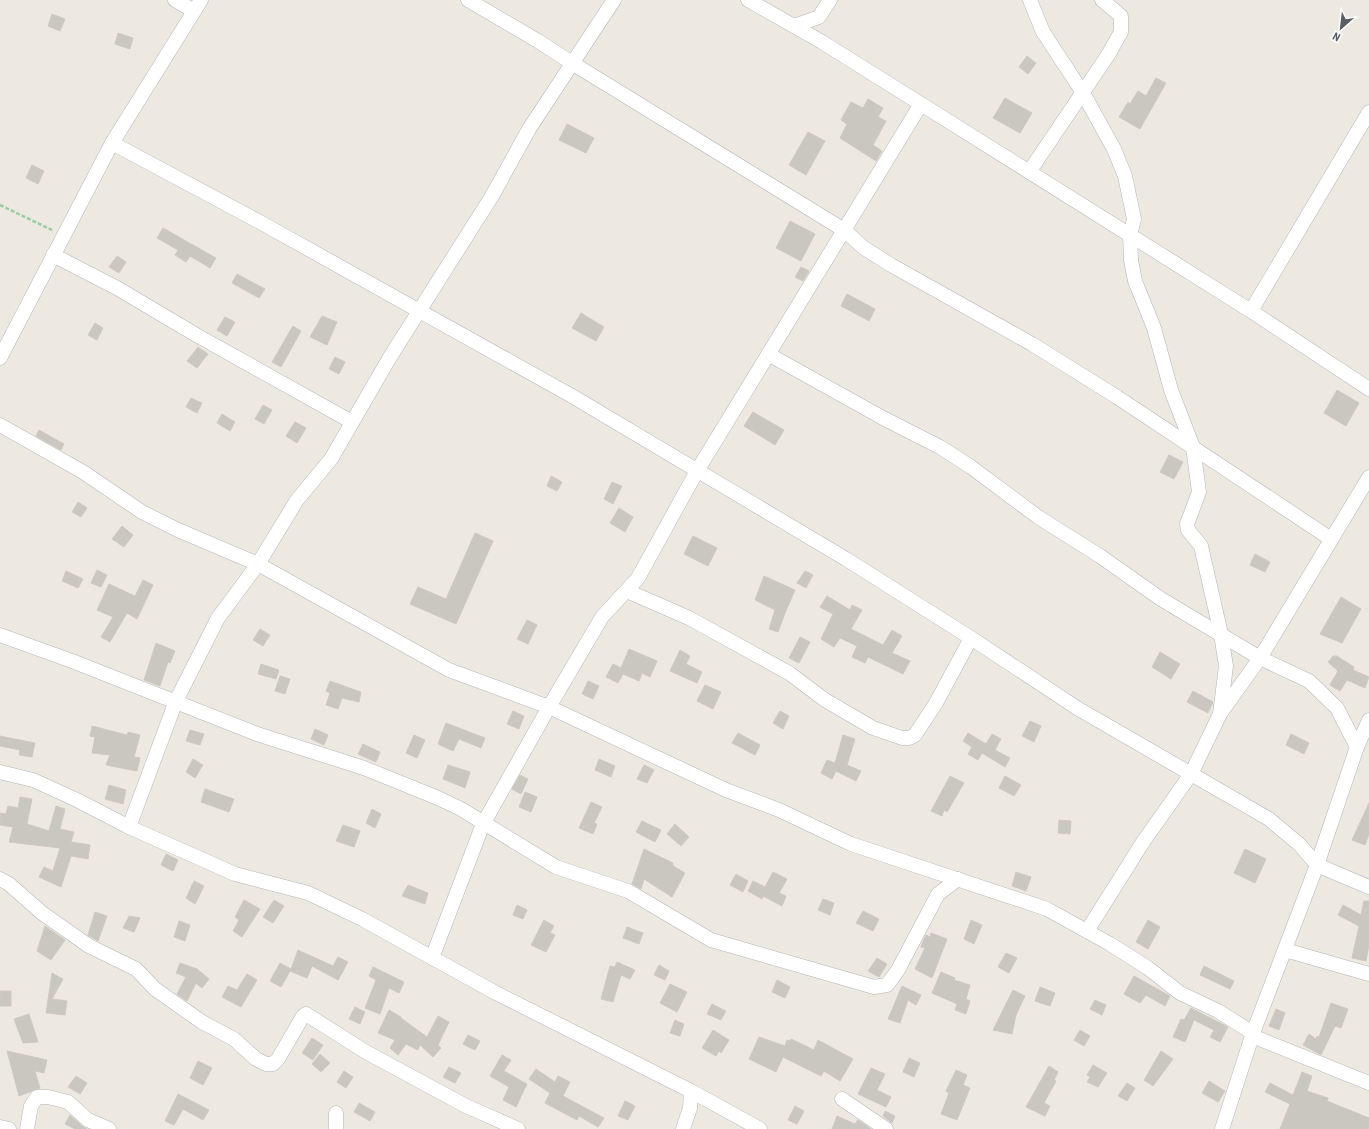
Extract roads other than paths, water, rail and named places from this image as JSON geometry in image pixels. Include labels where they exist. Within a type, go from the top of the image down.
[{"type":"street","points":[[0,358],[112,143],[198,6],[175,0]]},
{"type":"street","points":[[468,0],[538,41],[844,230],[864,248],[891,265],[1032,344],[1193,447],[1331,539]]},
{"type":"street","points":[[129,827],[176,701],[218,618],[258,564],[297,500],[331,458],[419,310],[492,196],[529,129],[614,0]]},
{"type":"street","points":[[748,0],[822,42],[921,104],[1251,311],[1369,389]]},
{"type":"street","points":[[794,26],[819,17],[830,0]]},
{"type":"street","points":[[1030,0],[1043,32],[1082,93],[1114,149],[1125,176],[1134,219],[1130,235],[1131,260],[1135,281],[1154,328],[1171,390],[1193,447],[1199,492],[1187,524],[1188,530],[1201,546],[1221,634],[1226,666],[1220,714]]},
{"type":"street","points":[[1029,172],[1108,55],[1121,32],[1121,16],[1102,0]]},
{"type":"street","points":[[819,17],[822,42]]},
{"type":"street","points":[[432,958],[483,824],[548,707],[602,617],[638,578],[697,471],[921,104]]},
{"type":"street","points":[[1251,311],[1369,112]]},
{"type":"street","points":[[112,143],[419,310],[572,396],[839,555],[971,638],[1077,708],[1269,819],[1300,845],[1317,865],[1369,887]]},
{"type":"street","points":[[53,254],[117,288],[198,336],[352,422]]},
{"type":"street","points":[[768,354],[883,418],[940,447],[971,467],[1038,517],[1100,556],[1161,599],[1260,658],[1309,681],[1337,708],[1357,746]]},
{"type":"street","points":[[0,425],[83,472],[142,512],[178,530],[258,564],[449,670],[548,707],[726,790],[779,810],[852,844],[1047,910],[1087,931],[1148,968],[1180,993],[1218,1011],[1253,1034],[1369,1083]]},
{"type":"street","points":[[1087,931],[1143,842],[1191,774],[1220,714],[1260,658],[1369,477]]},
{"type":"street","points":[[627,590],[689,618],[789,673],[825,700],[872,728],[902,738],[909,738],[914,735],[936,703],[971,638]]},
{"type":"street","points":[[0,634],[176,701],[257,734],[364,768],[438,798],[461,809],[483,824],[556,867],[628,892],[711,940],[874,987],[887,985],[898,970],[938,894],[958,879]]},
{"type":"street","points":[[1222,1129],[1253,1034],[1317,865],[1357,746],[1369,720]]},
{"type":"street","points":[[0,772],[33,780],[129,827],[235,874],[308,893],[362,919],[496,993],[692,1091],[760,1129]]},
{"type":"street","points":[[0,879],[9,884],[42,913],[89,946],[136,969],[155,989],[202,1022],[234,1039],[247,1051],[266,1064],[274,1064],[303,1016],[306,1014],[366,1052],[466,1106],[518,1129]]},
{"type":"street","points":[[1285,950],[1369,974]]},
{"type":"street","points":[[683,1129],[690,1108],[692,1091]]},
{"type":"street","points":[[27,1129],[31,1106],[37,1097],[48,1097],[68,1102],[88,1120],[109,1129]]},
{"type":"street","points":[[842,1099],[886,1129]]},
{"type":"street","points":[[336,1113],[336,1129]]},
{"type":"street","points":[[0,1127],[9,1129]]}]
